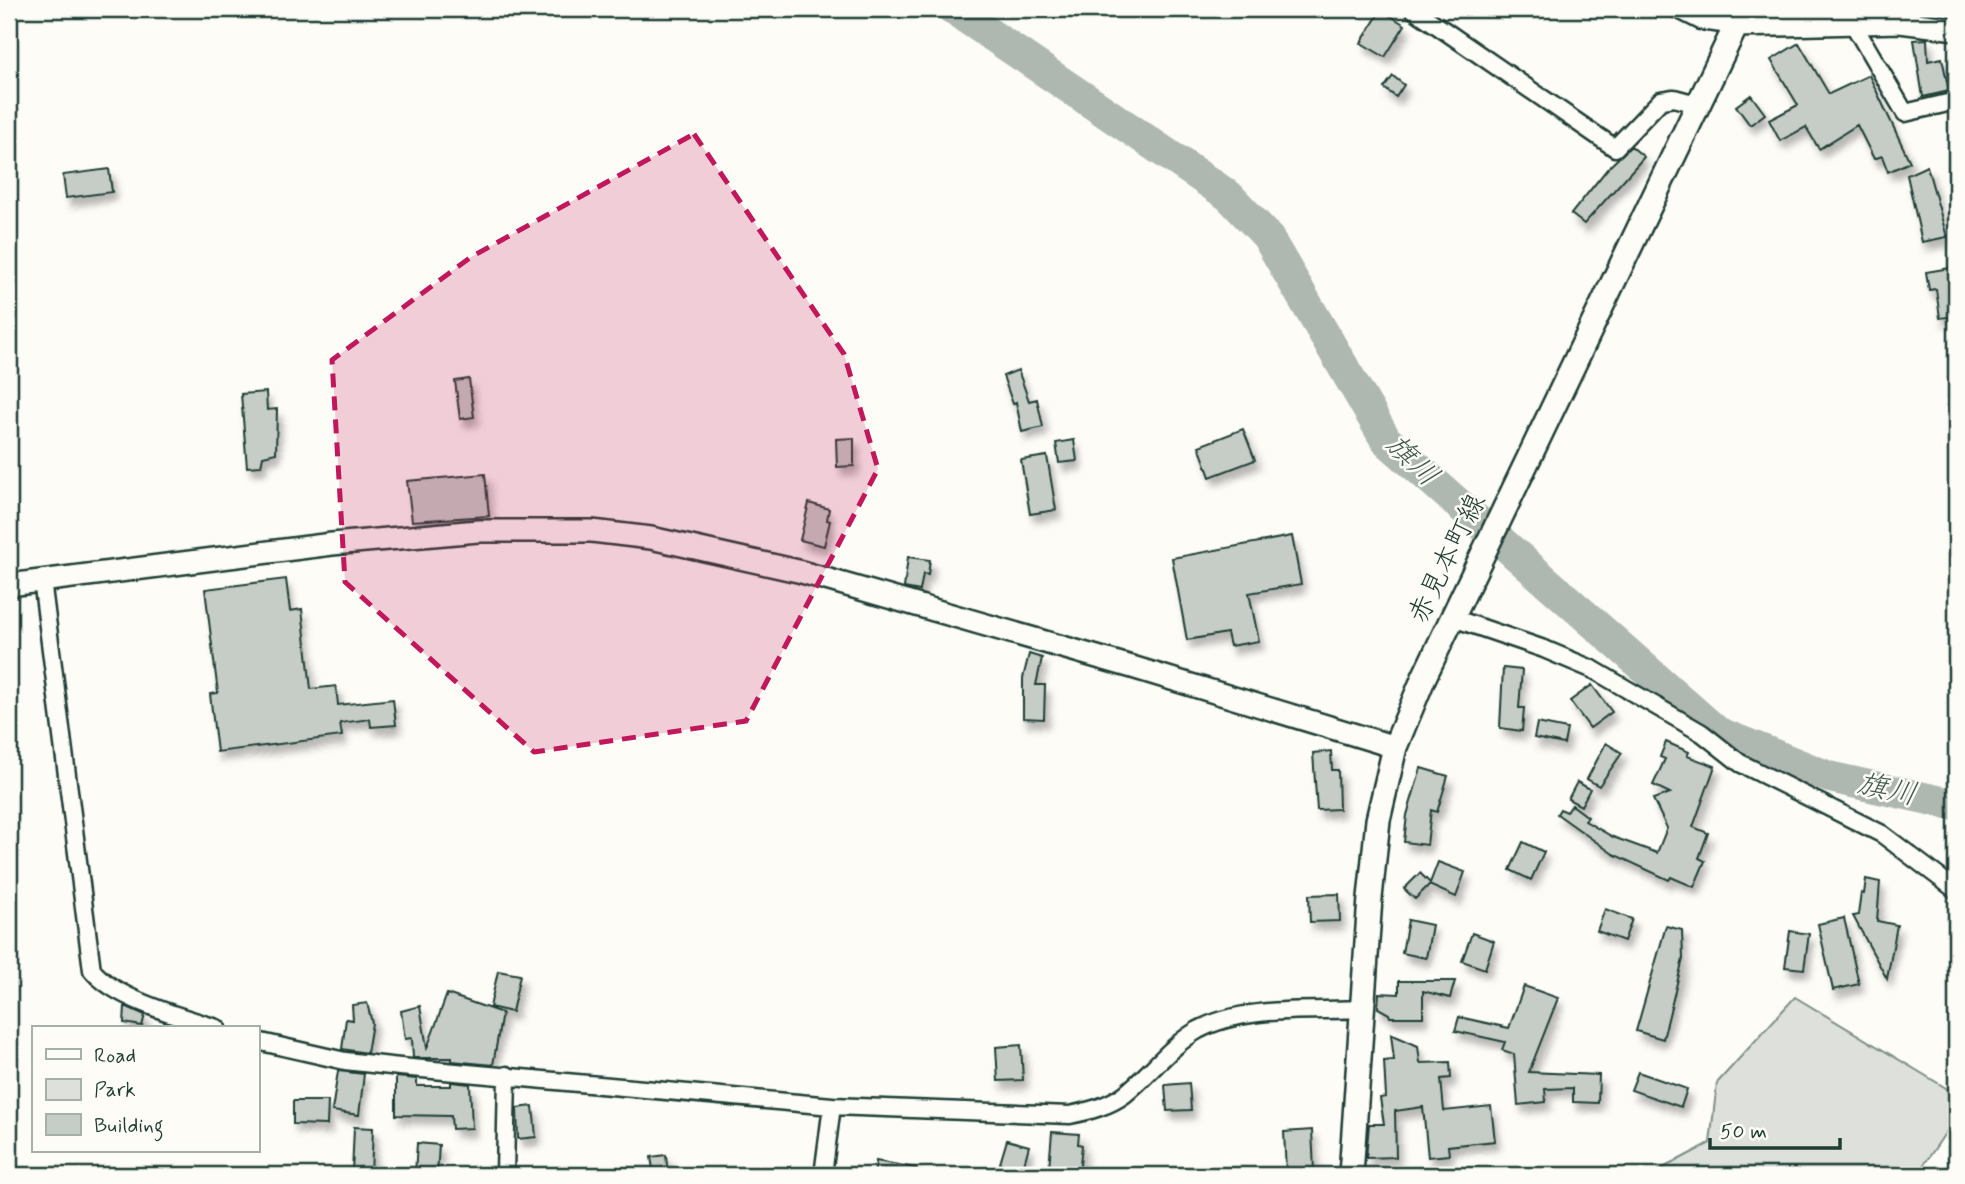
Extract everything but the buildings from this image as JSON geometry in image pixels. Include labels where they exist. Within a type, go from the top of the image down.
[{"type":"main road","name":"赤見本町線","points":[[1351,1175],[1373,857],[1385,782],[1395,747],[1407,712],[1614,285],[1740,17]]},
{"type":"street","points":[[1413,9],[1615,148],[1661,100],[1674,98],[1700,105]]},
{"type":"street","points":[[1677,9],[1700,22],[1740,17],[1900,22],[1956,29]]},
{"type":"street","points":[[1852,22],[1905,113],[1956,101]]},
{"type":"street","points":[[9,585],[331,544],[478,531],[592,531],[652,538],[797,571],[1132,667],[1395,747]]},
{"type":"street","points":[[43,580],[92,970],[101,981],[116,989],[172,1014],[211,1026]]},
{"type":"street","points":[[1457,609],[1594,670],[1702,733],[1740,762],[1882,834],[1956,890]]},
{"type":"street","points":[[259,1041],[345,1061],[832,1106],[1070,1115],[1097,1109],[1124,1095],[1189,1037],[1231,1018],[1363,1009]]},
{"type":"street","points":[[505,1175],[508,1075]]},
{"type":"street","points":[[823,1175],[832,1106]]},
{"type":"highlighted area","points":[[694,134],[844,354],[878,469],[746,721],[534,752],[345,582],[332,360],[471,257]]},
{"type":"green space","points":[[1795,997],[1956,1094],[1956,1117],[1917,1175],[1650,1175],[1710,1143],[1717,1083]]},
{"type":"waterway","name":"旗川","points":[[953,9],[1229,196],[1267,236],[1386,440],[1717,732],[1829,777],[1956,805]]}]
